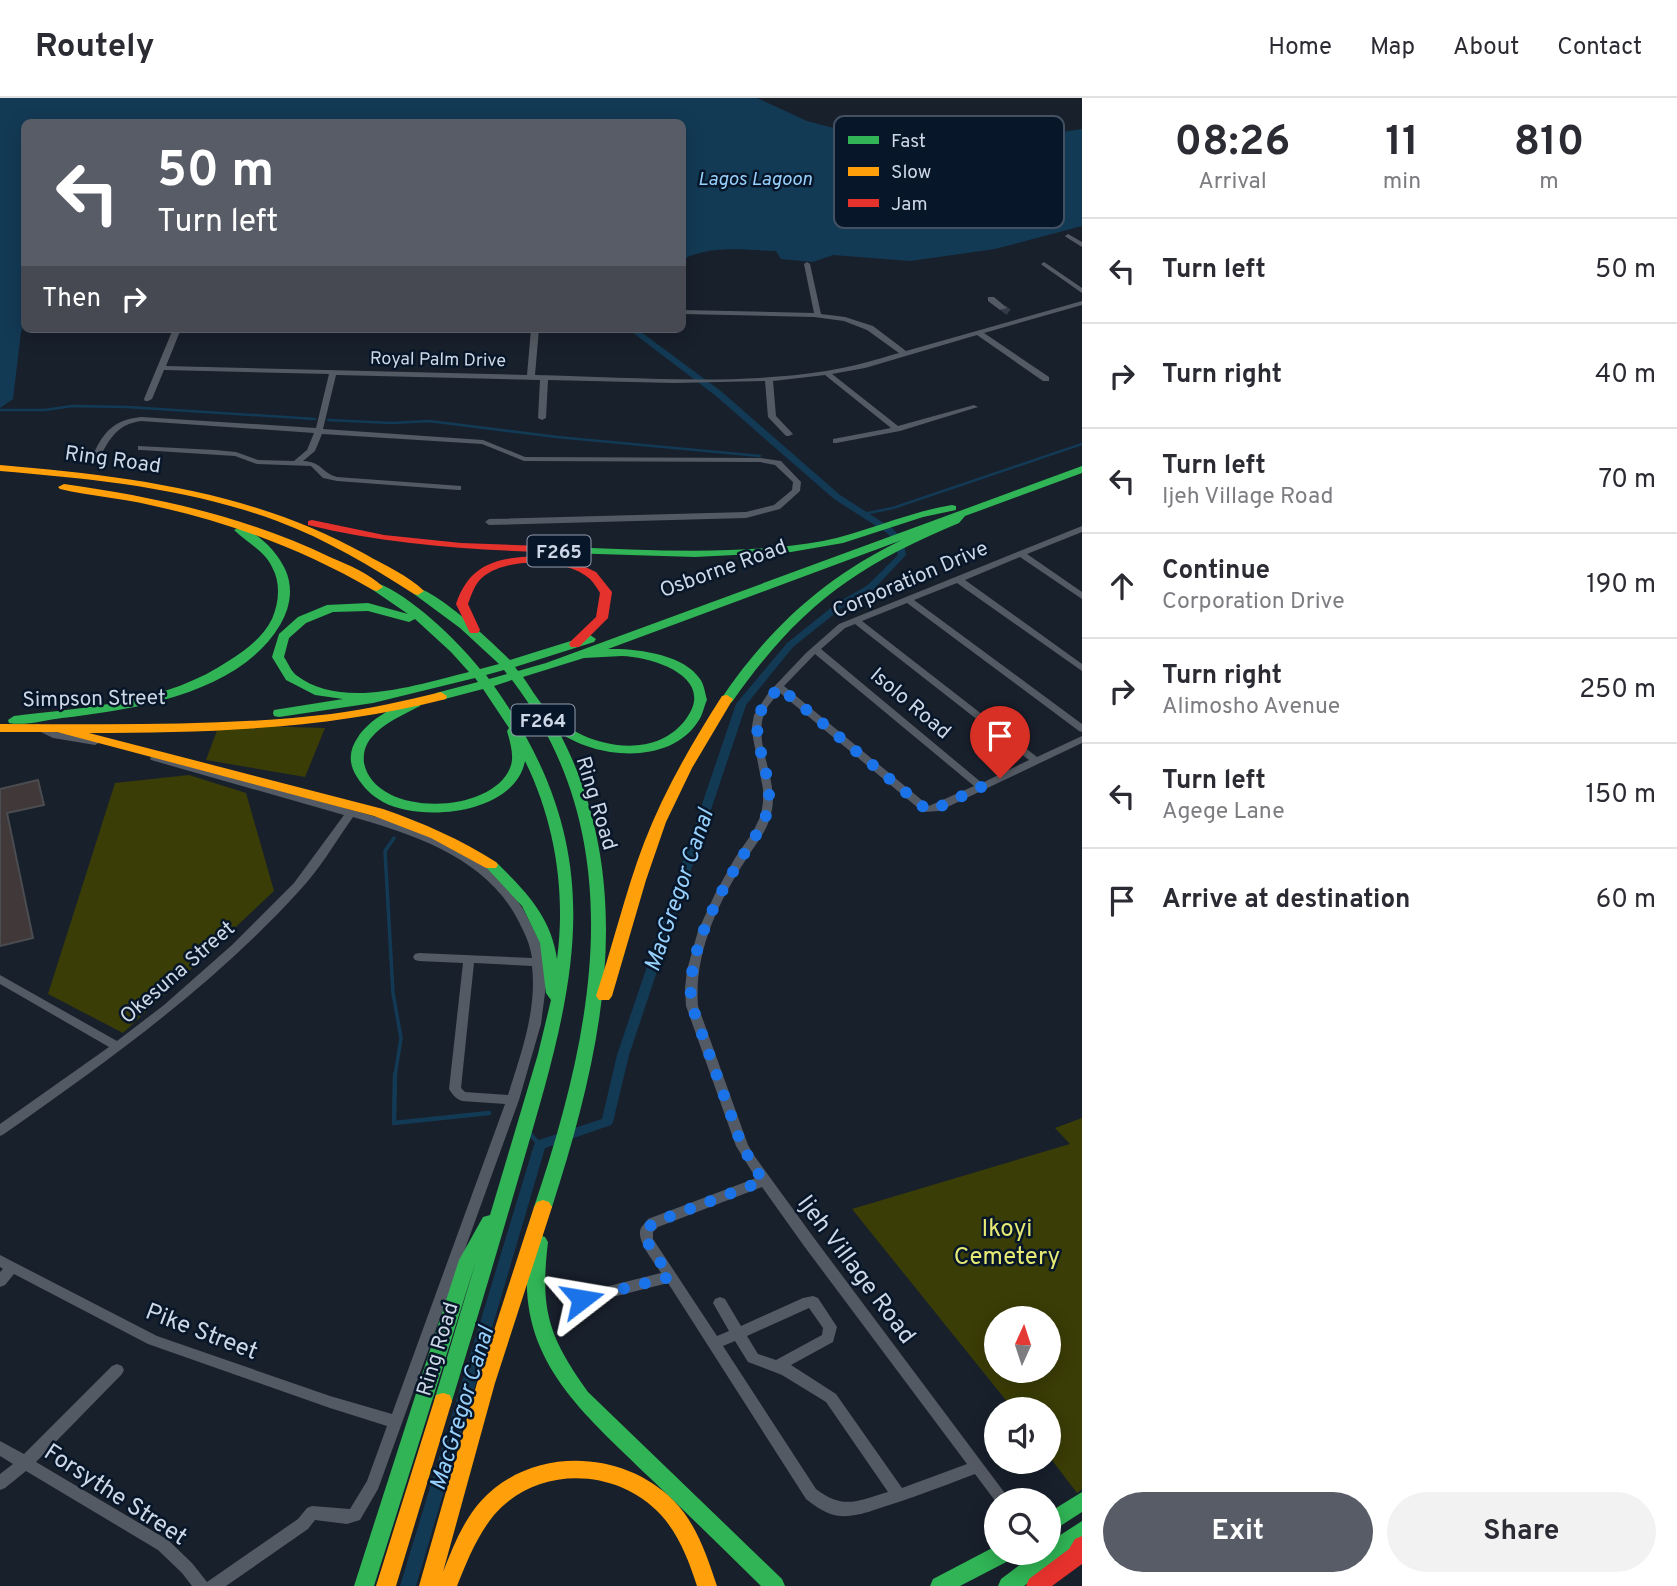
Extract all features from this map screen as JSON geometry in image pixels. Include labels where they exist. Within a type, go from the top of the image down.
[{"type":"main road","name":"F265","points":[[956,511],[1082,459]]},
{"type":"main road","name":"Ring Road","points":[[0,468],[134,482],[253,509],[359,555],[420,592],[476,634],[509,669],[539,710],[569,771],[586,820],[595,866],[598,964],[589,1036],[548,1193],[520,1270],[429,1586]]},
{"type":"main road","name":"F265","points":[[253,509],[350,532],[428,544],[658,555],[757,554],[823,544],[877,540],[910,528],[935,510],[956,511],[1082,469]]},
{"type":"main road","name":"Ring Road","points":[[0,481],[91,490],[201,511],[255,527],[325,557],[395,598],[474,666],[528,747],[545,785],[560,828],[564,852],[569,912],[565,973],[541,1070],[507,1187],[386,1586]]},
{"type":"main road","points":[[7,720],[138,701],[183,690],[231,666],[267,636],[280,618],[285,591],[278,565],[258,541],[201,511]]},
{"type":"main road","points":[[589,1036],[651,843],[675,787],[709,728],[764,650],[805,607],[851,570],[877,540],[910,528],[954,521],[956,511]]},
{"type":"main road","name":"Osborne Road","points":[[415,703],[514,678],[579,649],[877,540]]},
{"type":"main road","points":[[476,634],[463,610],[464,591],[470,581],[491,567],[522,559],[554,561],[584,570],[601,583],[606,594],[605,612],[579,649]]},
{"type":"main road","points":[[373,699],[341,698],[308,690],[281,669],[277,654],[282,637],[310,615],[337,606],[374,606],[391,610],[441,636]]},
{"type":"main road","points":[[539,710],[565,731],[588,743],[624,750],[663,744],[681,736],[700,715],[702,701],[699,689],[685,671],[659,658],[640,653],[579,649]]},
{"type":"main road","name":"Osborne Road","points":[[373,699],[470,678],[579,649]]},
{"type":"main road","points":[[187,723],[373,699]]},
{"type":"main road","name":"F265","points":[[415,703],[386,719],[362,741],[357,763],[359,773],[377,795],[418,809],[452,809],[475,803],[504,787],[517,768],[518,755],[512,723]]},
{"type":"main road","points":[[0,729],[320,719],[415,703]]},
{"type":"main road","name":"Simpson Street","points":[[7,720],[187,723]]},
{"type":"main road","points":[[45,727],[133,745],[402,820],[457,842],[502,874],[535,913],[551,954],[554,1021]]},
{"type":"main road","points":[[364,1586],[468,1260],[507,1187]]},
{"type":"main road","points":[[548,1193],[532,1294],[538,1327],[563,1373],[581,1398],[775,1586]]},
{"type":"main road","points":[[447,1586],[468,1538],[498,1498],[516,1484],[535,1476],[553,1470],[574,1468],[596,1469],[633,1480],[664,1503],[687,1535],[707,1586]]},
{"type":"main road","points":[[1061,1516],[1082,1501]]},
{"type":"main road","points":[[1008,1586],[1082,1530]]},
{"type":"main road","points":[[1035,1586],[1076,1556],[1082,1546]]},
{"type":"main road","points":[[940,1586],[984,1563]]},
{"type":"street","points":[[1068,236],[1082,245]]},
{"type":"street","points":[[807,264],[818,316]]},
{"type":"street","points":[[1044,264],[1082,290]]},
{"type":"street","points":[[990,299],[1003,308]]},
{"type":"street","name":"Royal Palm Drive","points":[[162,368],[769,380],[828,374],[1080,305]]},
{"type":"street","points":[[686,312],[818,316],[858,322],[905,354]]},
{"type":"street","points":[[1011,314],[1021,320]]},
{"type":"street","points":[[148,399],[175,333]]},
{"type":"street","points":[[531,377],[535,333]]},
{"type":"street","points":[[978,333],[1046,379]]},
{"type":"street","points":[[297,462],[310,451],[320,427],[333,372]]},
{"type":"street","points":[[828,374],[897,429]]},
{"type":"street","points":[[542,418],[544,377]]},
{"type":"street","points":[[769,380],[772,417],[789,434]]},
{"type":"street","points":[[835,441],[897,429],[974,407]]},
{"type":"street","points":[[97,455],[105,436],[116,425],[131,419],[295,429],[320,427],[483,442],[524,459],[760,460],[778,463],[797,481],[796,491],[777,507],[746,515],[489,522]]},
{"type":"street","points":[[141,447],[236,454],[257,462],[313,464]]},
{"type":"street","points":[[310,451],[313,464],[326,476],[337,480],[458,488]]},
{"type":"street","name":"Corporation Drive","points":[[707,926],[735,869],[765,818],[770,792],[757,724],[764,705],[779,687],[833,632],[855,620],[1082,529]]},
{"type":"street","points":[[1020,553],[1082,596]]},
{"type":"street","points":[[958,579],[1082,668]]},
{"type":"street","points":[[907,599],[1082,729]]},
{"type":"street","points":[[855,620],[1036,761]]},
{"type":"street","name":"Isolo Road","points":[[816,650],[981,787]]},
{"type":"street","points":[[779,687],[927,810],[935,809],[1082,739]]},
{"type":"street","points":[[45,727],[53,735],[114,746],[394,825],[445,845],[485,872],[518,909],[530,930],[537,962],[540,985],[535,1024],[513,1100],[373,1484],[355,1515],[347,1517],[312,1513],[303,1524],[213,1586]]},
{"type":"street","name":"Okesuna Street","points":[[0,1131],[118,1047],[236,948],[298,886],[351,813]]},
{"type":"street","name":"Ijeh Village Road","points":[[707,926],[691,972],[689,989],[692,1006],[742,1146],[763,1181],[994,1488]]},
{"type":"street","points":[[419,957],[537,962]]},
{"type":"street","points":[[469,961],[454,1089],[462,1096],[513,1100]]},
{"type":"street","points":[[0,979],[118,1047]]},
{"type":"street","points":[[763,1181],[653,1223],[646,1230],[646,1240],[811,1494],[825,1505],[840,1509],[861,1508],[977,1467]]},
{"type":"street","points":[[0,1281],[6,1264]]},
{"type":"street","name":"Pike Street","points":[[6,1264],[153,1340],[330,1402],[396,1422]]},
{"type":"street","points":[[582,1299],[670,1277]]},
{"type":"street","points":[[714,1344],[808,1302],[813,1303],[830,1327],[828,1338],[778,1366]]},
{"type":"street","points":[[720,1303],[753,1359],[778,1366],[819,1388],[839,1406],[898,1494]]},
{"type":"street","points":[[0,1483],[26,1462],[117,1370]]},
{"type":"street","name":"Forsythe Street","points":[[0,1448],[163,1545],[201,1586]]},
{"type":"green space","points":[[219,725],[325,728],[305,777],[206,760]]},
{"type":"green space","points":[[189,775],[246,793],[274,891],[123,1033],[48,994],[115,783]]},
{"type":"green space","name":"Ikoyi Cemetery","points":[[1082,1118],[1082,1489],[1077,1493],[1061,1472],[1061,1397],[1003,1397],[992,1383],[1061,1383],[1061,1306],[984,1306],[984,1373],[852,1209],[1070,1144],[1055,1128]]},
{"type":"water","name":"Lagos Lagoon","points":[[0,98],[757,98],[807,121],[834,128],[834,228],[1064,228],[1064,132],[1082,129],[1082,226],[995,249],[910,261],[833,255],[813,262],[781,259],[776,251],[740,249],[717,250],[686,258],[686,119],[21,119],[21,332],[13,399],[0,408]]},
{"type":"building","points":[[38,780],[44,805],[7,813],[33,938],[0,946],[0,789]]},
{"type":"waterway","name":"MacGregor Canal","points":[[408,1586],[540,1145],[607,1122],[623,1055],[741,704],[790,645],[840,605],[871,587],[902,555],[899,540],[890,531],[837,497],[719,394],[637,333]]},
{"type":"waterway","points":[[0,410],[45,410],[72,406],[127,407],[315,419]]},
{"type":"waterway","points":[[328,420],[392,423],[429,421],[557,437],[760,456]]},
{"type":"waterway","points":[[863,514],[893,508],[1082,444]]},
{"type":"waterway","points":[[394,838],[385,851],[393,993],[401,1038],[395,1076]]},
{"type":"waterway","points":[[395,1074],[394,1123],[489,1113]]},
{"type":"waterway","points":[[530,1134],[540,1145]]},
{"type":"tunnel","points":[[1003,308],[1011,314]]},
{"type":"traffic: fast","points":[[441,696],[550,666],[1082,469]]},
{"type":"traffic: fast","points":[[566,550],[695,554],[791,549],[839,540],[919,515],[952,508]]},
{"type":"traffic: fast","points":[[727,699],[774,638],[826,590],[885,552],[955,521],[960,515]]},
{"type":"traffic: fast","points":[[14,720],[137,703],[166,695],[195,685],[248,654],[267,636],[276,622],[282,606],[284,586],[278,566],[266,550],[240,530]]},
{"type":"traffic: fast","points":[[377,587],[420,617],[456,649],[502,706],[544,785],[560,840],[567,893],[566,946],[546,1054],[443,1401]]},
{"type":"traffic: fast","points":[[418,591],[487,644],[533,698],[554,735],[571,775],[593,858],[600,944],[593,1013],[576,1097],[543,1207]]},
{"type":"traffic: fast","points":[[373,699],[320,692],[290,677],[278,657],[283,637],[302,620],[331,608],[368,607],[409,618]]},
{"type":"traffic: fast","points":[[279,713],[436,684],[590,639]]},
{"type":"traffic: fast","points":[[543,713],[582,741],[617,750],[649,748],[675,737],[693,720],[700,700],[695,680],[674,663],[636,653],[582,654]]},
{"type":"traffic: fast","points":[[415,703],[373,728],[359,747],[357,758],[359,770],[371,788],[390,800],[414,807],[466,805],[489,797],[506,784],[517,768],[519,754],[514,731]]},
{"type":"traffic: fast","points":[[491,865],[528,903],[547,943],[554,993]]},
{"type":"traffic: fast","points":[[364,1586],[468,1260],[489,1222]]},
{"type":"traffic: fast","points":[[539,1242],[535,1289],[540,1325],[567,1378],[581,1398],[775,1586]]},
{"type":"traffic: fast","points":[[1061,1516],[1082,1501]]},
{"type":"traffic: fast","points":[[1008,1586],[1082,1530]]},
{"type":"traffic: fast","points":[[940,1586],[984,1563]]},
{"type":"traffic: slow","points":[[0,468],[142,484],[248,507],[335,542],[418,591]]},
{"type":"traffic: slow","points":[[64,487],[187,509],[226,520],[303,548],[377,587]]},
{"type":"traffic: slow","points":[[0,728],[222,727],[278,723],[387,709],[441,696]]},
{"type":"traffic: slow","points":[[604,996],[638,880],[659,822],[685,768],[727,699]]},
{"type":"traffic: slow","points":[[52,727],[378,812],[436,835],[491,865]]},
{"type":"traffic: slow","points":[[429,1586],[486,1383],[543,1207]]},
{"type":"traffic: slow","points":[[386,1586],[443,1401]]},
{"type":"traffic: slow","points":[[447,1586],[474,1528],[497,1499],[516,1485],[537,1475],[583,1469],[627,1479],[666,1506],[686,1534],[707,1586]]},
{"type":"traffic: jam","points":[[312,523],[384,538],[461,546],[566,550]]},
{"type":"traffic: jam","points":[[474,630],[462,604],[468,586],[480,573],[497,565],[516,560],[537,559],[577,567],[592,575],[606,592],[602,618],[575,644]]},
{"type":"traffic: jam","points":[[1036,1586],[1076,1556],[1082,1546]]},
{"type":"route","points":[[582,1299],[670,1277],[646,1240],[646,1230],[653,1223],[763,1181],[742,1146],[692,1006],[689,989],[698,947],[707,926],[769,806],[770,792],[757,724],[764,705],[779,687],[920,807],[927,810],[935,809],[1000,778]]}]
